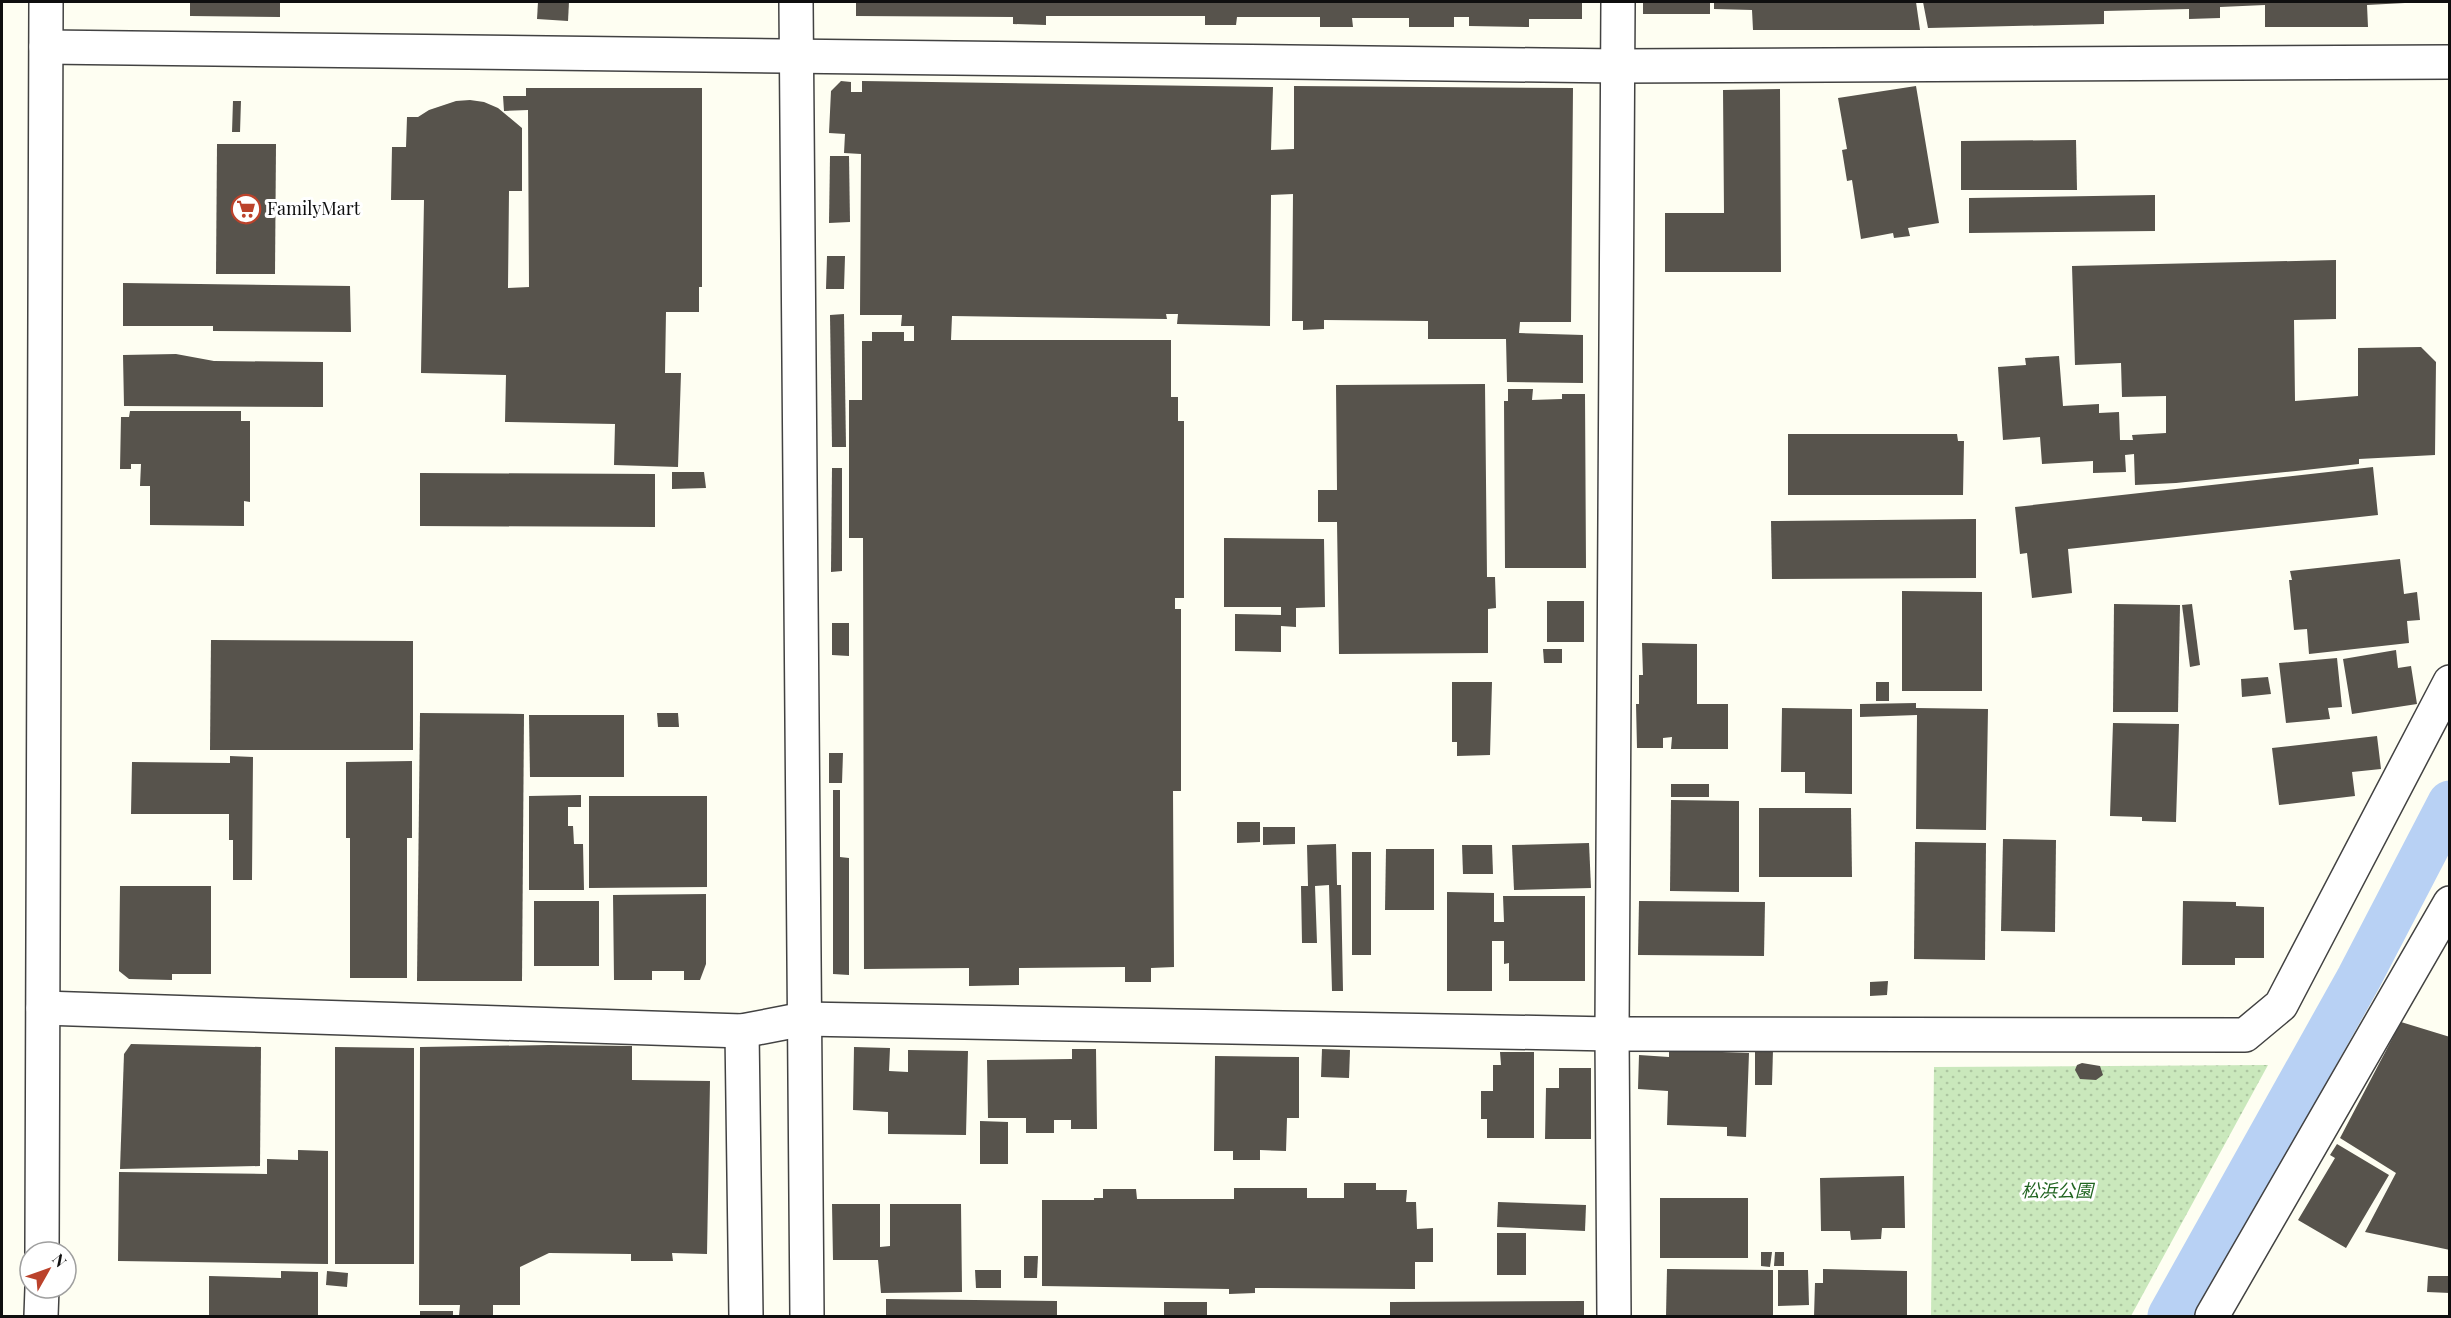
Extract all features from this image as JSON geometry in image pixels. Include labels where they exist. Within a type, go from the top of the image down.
[{"type":"street","points":[[42,1240],[46,2]]},
{"type":"street","points":[[796,2],[807,1317]]},
{"type":"street","points":[[1614,1317],[1612,1034],[1618,2]]},
{"type":"street","points":[[46,46],[1618,66],[2450,62]]},
{"type":"street","points":[[43,1008],[742,1031],[804,1019],[1612,1034],[2245,1035],[2281,1005],[2450,682]]},
{"type":"street","points":[[2212,1317],[2450,903]]},
{"type":"street","points":[[742,1031],[746,1317]]},
{"type":"street","points":[[42,1300],[42,1317]]},
{"type":"green space","name":"松浜公園","points":[[2268,1065],[2131,1316],[1931,1316],[1934,1067]]},
{"type":"building","points":[[190,2],[280,2],[280,17],[190,16]]},
{"type":"building","points":[[538,2],[569,2],[568,21],[537,19]]},
{"type":"building","points":[[856,2],[1582,2],[1582,19],[1529,19],[1529,27],[1469,26],[1469,17],[1454,17],[1454,27],[1409,27],[1409,18],[1352,18],[1353,27],[1320,27],[1320,17],[1237,17],[1236,25],[1205,25],[1205,16],[1046,16],[1046,25],[1013,24],[1013,17],[856,16]]},
{"type":"building","points":[[1643,2],[1710,2],[1710,14],[1643,14]]},
{"type":"building","points":[[1714,2],[1916,2],[1920,30],[1753,30],[1752,10],[1714,9]]},
{"type":"building","points":[[1923,2],[2405,3],[2367,5],[2368,27],[2265,27],[2265,5],[2220,7],[2220,18],[2189,19],[2189,9],[2104,11],[2104,24],[1928,28]]},
{"type":"building","points":[[841,81],[851,82],[851,92],[862,92],[862,81],[1273,87],[1271,150],[1294,149],[1294,86],[1573,88],[1571,322],[1520,322],[1519,333],[1583,335],[1583,383],[1507,382],[1506,339],[1428,339],[1428,321],[1324,320],[1324,329],[1303,330],[1303,321],[1292,321],[1293,194],[1271,195],[1270,326],[1177,324],[1178,314],[1166,314],[1167,319],[952,316],[951,340],[1171,340],[1171,397],[1178,397],[1178,421],[1184,421],[1184,598],[1175,598],[1175,609],[1181,609],[1181,791],[1173,791],[1174,967],[1151,968],[1151,982],[1125,982],[1125,967],[1019,968],[1019,985],[969,986],[969,968],[864,969],[863,538],[849,538],[849,400],[862,400],[862,341],[872,341],[872,332],[904,332],[904,341],[914,341],[914,326],[901,326],[902,315],[860,315],[861,154],[844,153],[845,134],[829,133],[831,91]]},
{"type":"building","points":[[1916,86],[1939,223],[1908,228],[1910,236],[1894,238],[1893,233],[1861,239],[1852,180],[1847,181],[1842,150],[1847,149],[1838,98]]},
{"type":"building","points":[[526,88],[702,88],[702,287],[699,287],[699,312],[666,312],[665,373],[681,373],[678,467],[614,465],[615,424],[505,422],[506,375],[421,373],[424,200],[391,200],[392,147],[406,147],[407,117],[418,117],[429,110],[456,101],[484,102],[498,108],[522,128],[522,191],[509,191],[508,288],[529,287],[528,110],[504,111],[503,96],[526,96]]},
{"type":"building","points":[[1780,89],[1781,272],[1665,272],[1665,213],[1724,213],[1723,90]]},
{"type":"building","points":[[233,101],[241,101],[240,132],[232,132]]},
{"type":"building","points":[[2076,140],[2077,190],[1961,190],[1961,141]]},
{"type":"building","name":"FamilyMart","points":[[217,144],[276,144],[275,274],[216,274]]},
{"type":"building","points":[[830,156],[849,156],[850,222],[829,223]]},
{"type":"building","points":[[2155,195],[2155,231],[1969,233],[1969,198]]},
{"type":"building","points":[[827,256],[845,256],[844,289],[826,289]]},
{"type":"building","points":[[2336,260],[2336,319],[2294,320],[2295,401],[2358,396],[2358,348],[2421,347],[2436,362],[2435,455],[2359,459],[2359,464],[2176,483],[2135,485],[2134,454],[2125,455],[2126,472],[2093,473],[2093,461],[2042,464],[2040,437],[2003,440],[1998,367],[2026,365],[2025,358],[2059,356],[2063,406],[2099,404],[2099,413],[2119,412],[2120,440],[2133,440],[2132,435],[2166,433],[2166,396],[2122,397],[2121,363],[2075,365],[2072,266]]},
{"type":"building","points":[[123,283],[350,286],[351,332],[213,331],[213,326],[123,326]]},
{"type":"building","points":[[844,314],[846,447],[832,447],[830,315]]},
{"type":"building","points":[[176,354],[214,361],[323,362],[323,407],[124,406],[123,355]]},
{"type":"building","points":[[1485,384],[1487,577],[1495,577],[1496,608],[1488,609],[1488,653],[1339,654],[1337,522],[1318,522],[1318,490],[1337,490],[1336,385]]},
{"type":"building","points":[[1508,389],[1533,389],[1532,400],[1562,399],[1562,394],[1585,394],[1586,568],[1505,568],[1504,401],[1508,401]]},
{"type":"building","points":[[130,411],[241,411],[241,421],[250,421],[250,502],[244,501],[244,526],[150,525],[150,486],[140,486],[141,464],[131,464],[131,469],[120,469],[121,417],[129,417]]},
{"type":"building","points":[[1788,434],[1957,434],[1958,441],[1964,441],[1963,495],[1788,495]]},
{"type":"building","points":[[2373,467],[2378,515],[2068,549],[2072,593],[2032,598],[2027,553],[2020,554],[2015,507]]},
{"type":"building","points":[[832,468],[842,468],[842,571],[831,572]]},
{"type":"building","points":[[672,472],[704,472],[706,488],[672,489]]},
{"type":"building","points":[[420,473],[655,474],[655,527],[420,526]]},
{"type":"building","points":[[1976,519],[1976,578],[1772,579],[1771,521]]},
{"type":"building","points":[[1224,538],[1324,539],[1325,607],[1296,608],[1296,627],[1281,626],[1281,652],[1235,651],[1235,614],[1281,615],[1281,607],[1224,607]]},
{"type":"building","points":[[2400,559],[2404,594],[2417,592],[2420,620],[2407,621],[2409,643],[2309,654],[2307,629],[2294,630],[2290,571]]},
{"type":"building","points":[[1902,591],[1982,592],[1982,691],[1902,691]]},
{"type":"building","points":[[1547,601],[1584,601],[1584,642],[1547,642]]},
{"type":"building","points":[[2114,604],[2180,605],[2178,712],[2113,712]]},
{"type":"building","points":[[2192,604],[2200,665],[2190,667],[2182,605]]},
{"type":"building","points":[[832,623],[849,623],[849,656],[832,655]]},
{"type":"building","points":[[211,640],[413,641],[413,750],[210,750]]},
{"type":"building","points":[[1642,643],[1697,644],[1697,704],[1728,704],[1728,749],[1671,749],[1672,737],[1663,738],[1663,748],[1637,748],[1636,704],[1639,704],[1639,675],[1643,675]]},
{"type":"building","points":[[1543,649],[1562,649],[1562,663],[1544,663]]},
{"type":"building","points":[[2396,650],[2398,668],[2411,666],[2417,704],[2352,714],[2343,659]]},
{"type":"building","points":[[2337,658],[2342,707],[2328,708],[2330,719],[2286,723],[2279,663]]},
{"type":"building","points":[[2268,677],[2271,694],[2242,697],[2241,679]]},
{"type":"building","points":[[1452,682],[1492,682],[1490,755],[1457,756],[1457,742],[1452,742]]},
{"type":"building","points":[[1876,682],[1889,682],[1889,701],[1876,701]]},
{"type":"building","points":[[1916,703],[1916,708],[1988,709],[1986,830],[1916,829],[1917,715],[1860,717],[1860,704]]},
{"type":"building","points":[[1782,708],[1852,709],[1852,794],[1805,793],[1805,772],[1781,772]]},
{"type":"building","points":[[420,713],[524,714],[522,981],[417,981]]},
{"type":"building","points":[[657,713],[678,713],[679,727],[658,727]]},
{"type":"building","points":[[529,715],[624,715],[624,777],[530,777]]},
{"type":"building","points":[[2113,723],[2179,724],[2176,822],[2142,821],[2142,817],[2110,816]]},
{"type":"building","points":[[2377,736],[2381,769],[2352,772],[2355,796],[2279,805],[2272,748]]},
{"type":"building","points":[[829,753],[843,753],[842,783],[829,783]]},
{"type":"building","points":[[230,756],[253,757],[252,880],[233,880],[233,840],[229,840],[229,814],[131,814],[132,762],[230,763]]},
{"type":"building","points":[[412,761],[412,838],[407,838],[407,978],[350,978],[350,838],[346,838],[346,762]]},
{"type":"building","points":[[1671,784],[1709,784],[1709,797],[1671,797]]},
{"type":"building","points":[[833,790],[840,790],[840,857],[849,858],[849,975],[833,974]]},
{"type":"building","points":[[581,795],[581,807],[568,807],[568,826],[573,826],[574,844],[583,844],[584,890],[529,890],[529,796]]},
{"type":"building","points":[[589,796],[707,796],[707,887],[589,888]]},
{"type":"building","points":[[1671,800],[1739,801],[1739,892],[1670,891]]},
{"type":"building","points":[[1759,808],[1851,808],[1852,877],[1759,877]]},
{"type":"building","points":[[1237,822],[1260,822],[1260,842],[1237,843]]},
{"type":"building","points":[[1263,827],[1295,827],[1295,844],[1263,845]]},
{"type":"building","points":[[2003,839],[2056,840],[2055,932],[2001,931]]},
{"type":"building","points":[[1915,842],[1986,843],[1985,960],[1914,959]]},
{"type":"building","points":[[1589,843],[1591,888],[1514,890],[1512,845]]},
{"type":"building","points":[[1336,844],[1337,885],[1341,885],[1343,991],[1332,991],[1329,885],[1315,886],[1317,943],[1302,943],[1301,886],[1308,886],[1307,845]]},
{"type":"building","points":[[1462,845],[1492,845],[1493,874],[1463,874]]},
{"type":"building","points":[[1386,849],[1434,849],[1434,910],[1385,910]]},
{"type":"building","points":[[1352,852],[1371,852],[1371,955],[1352,955]]},
{"type":"building","points":[[120,886],[211,886],[211,974],[172,974],[172,980],[129,979],[119,971]]},
{"type":"building","points":[[1447,892],[1494,893],[1494,922],[1504,922],[1503,896],[1585,896],[1585,981],[1509,981],[1509,963],[1504,964],[1504,941],[1492,941],[1492,991],[1447,991]]},
{"type":"building","points":[[706,894],[706,964],[700,980],[684,980],[684,971],[652,971],[652,980],[614,980],[613,895]]},
{"type":"building","points":[[534,901],[599,901],[599,966],[534,966]]},
{"type":"building","points":[[1639,901],[1765,902],[1764,956],[1638,955]]},
{"type":"building","points":[[2183,901],[2236,902],[2236,906],[2264,907],[2264,958],[2235,958],[2235,965],[2182,965]]},
{"type":"building","points":[[1888,981],[1887,995],[1870,996],[1870,982]]},
{"type":"building","points":[[2401,1022],[2450,1037],[2450,1250],[2365,1232],[2396,1173],[2340,1138]]},
{"type":"building","points":[[131,1044],[261,1047],[260,1166],[120,1169],[124,1054]]},
{"type":"building","points":[[632,1046],[632,1080],[710,1081],[707,1254],[672,1253],[673,1261],[631,1261],[631,1254],[549,1253],[520,1267],[520,1305],[493,1305],[493,1316],[459,1316],[460,1305],[419,1305],[420,1047]]},
{"type":"building","points":[[335,1047],[414,1048],[414,1264],[335,1264]]},
{"type":"building","points":[[854,1047],[890,1048],[889,1071],[908,1072],[908,1050],[968,1051],[966,1135],[888,1134],[888,1112],[853,1110]]},
{"type":"building","points":[[1072,1049],[1096,1049],[1097,1129],[1071,1129],[1071,1120],[1054,1120],[1054,1133],[1026,1133],[1026,1118],[988,1118],[987,1060],[1072,1059]]},
{"type":"building","points":[[1322,1049],[1350,1050],[1349,1078],[1321,1077]]},
{"type":"building","points":[[1755,1049],[1773,1050],[1772,1085],[1755,1085]]},
{"type":"building","points":[[1669,1050],[1749,1053],[1746,1137],[1727,1136],[1727,1127],[1667,1125],[1668,1091],[1638,1089],[1639,1055],[1669,1057]]},
{"type":"building","points":[[1500,1052],[1534,1052],[1534,1138],[1487,1138],[1487,1119],[1481,1119],[1481,1091],[1493,1091],[1493,1065],[1501,1065]]},
{"type":"building","points":[[1215,1056],[1299,1057],[1299,1118],[1287,1118],[1286,1151],[1260,1150],[1260,1160],[1233,1160],[1233,1151],[1214,1151]]},
{"type":"building","points":[[2082,1063],[2100,1066],[2103,1075],[2096,1080],[2080,1079],[2075,1070],[2077,1065]]},
{"type":"building","points":[[1559,1068],[1591,1068],[1591,1139],[1545,1139],[1546,1088],[1559,1088]]},
{"type":"building","points":[[980,1121],[1008,1122],[1008,1164],[980,1164]]},
{"type":"building","points":[[2337,1144],[2389,1175],[2346,1248],[2298,1220],[2335,1158],[2330,1155]]},
{"type":"building","points":[[298,1150],[328,1151],[328,1264],[118,1261],[119,1172],[267,1174],[267,1159],[298,1160]]},
{"type":"building","points":[[1904,1176],[1905,1228],[1882,1228],[1881,1239],[1851,1240],[1850,1231],[1821,1231],[1820,1178]]},
{"type":"building","points":[[1344,1183],[1376,1183],[1376,1190],[1407,1190],[1406,1202],[1416,1202],[1417,1229],[1433,1228],[1433,1262],[1415,1262],[1415,1289],[1255,1288],[1255,1293],[1229,1294],[1229,1289],[1042,1286],[1042,1200],[1094,1200],[1094,1198],[1103,1198],[1103,1189],[1136,1189],[1137,1199],[1234,1199],[1234,1188],[1307,1188],[1307,1198],[1344,1198]]},
{"type":"building","points":[[1660,1198],[1748,1198],[1748,1258],[1660,1258]]},
{"type":"building","points":[[1498,1202],[1586,1205],[1585,1231],[1497,1227]]},
{"type":"building","points":[[832,1204],[880,1204],[880,1247],[890,1246],[890,1204],[961,1204],[962,1292],[881,1293],[878,1260],[833,1260]]},
{"type":"building","points":[[1497,1233],[1526,1233],[1526,1275],[1497,1275]]},
{"type":"building","points":[[1761,1252],[1772,1252],[1770,1267],[1761,1266]]},
{"type":"building","points":[[1775,1252],[1784,1252],[1784,1266],[1774,1266]]},
{"type":"building","points":[[1024,1256],[1038,1256],[1037,1278],[1024,1278]]},
{"type":"building","points":[[1667,1269],[1773,1270],[1773,1316],[1666,1316]]},
{"type":"building","points":[[1823,1269],[1907,1271],[1907,1316],[1814,1316],[1815,1283],[1823,1283]]},
{"type":"building","points":[[975,1270],[1001,1270],[1001,1288],[976,1288]]},
{"type":"building","points":[[1778,1270],[1808,1270],[1809,1305],[1778,1306]]},
{"type":"building","points":[[281,1271],[318,1272],[318,1316],[209,1316],[209,1276],[281,1278]]},
{"type":"building","points":[[327,1271],[348,1273],[347,1287],[326,1285]]},
{"type":"building","points":[[2428,1276],[2450,1276],[2450,1293],[2427,1292]]},
{"type":"building","points":[[886,1299],[1057,1301],[1057,1316],[886,1316]]},
{"type":"building","points":[[1584,1301],[1584,1316],[1390,1316],[1390,1302]]},
{"type":"building","points":[[1164,1302],[1207,1302],[1207,1316],[1164,1316]]},
{"type":"building","points":[[420,1311],[453,1311],[453,1316],[420,1316]]},
{"type":"waterway","points":[[2170,1316],[2359,978],[2450,803]]},
{"type":"place","name":"FamilyMart","points":[[246,209]]}]
